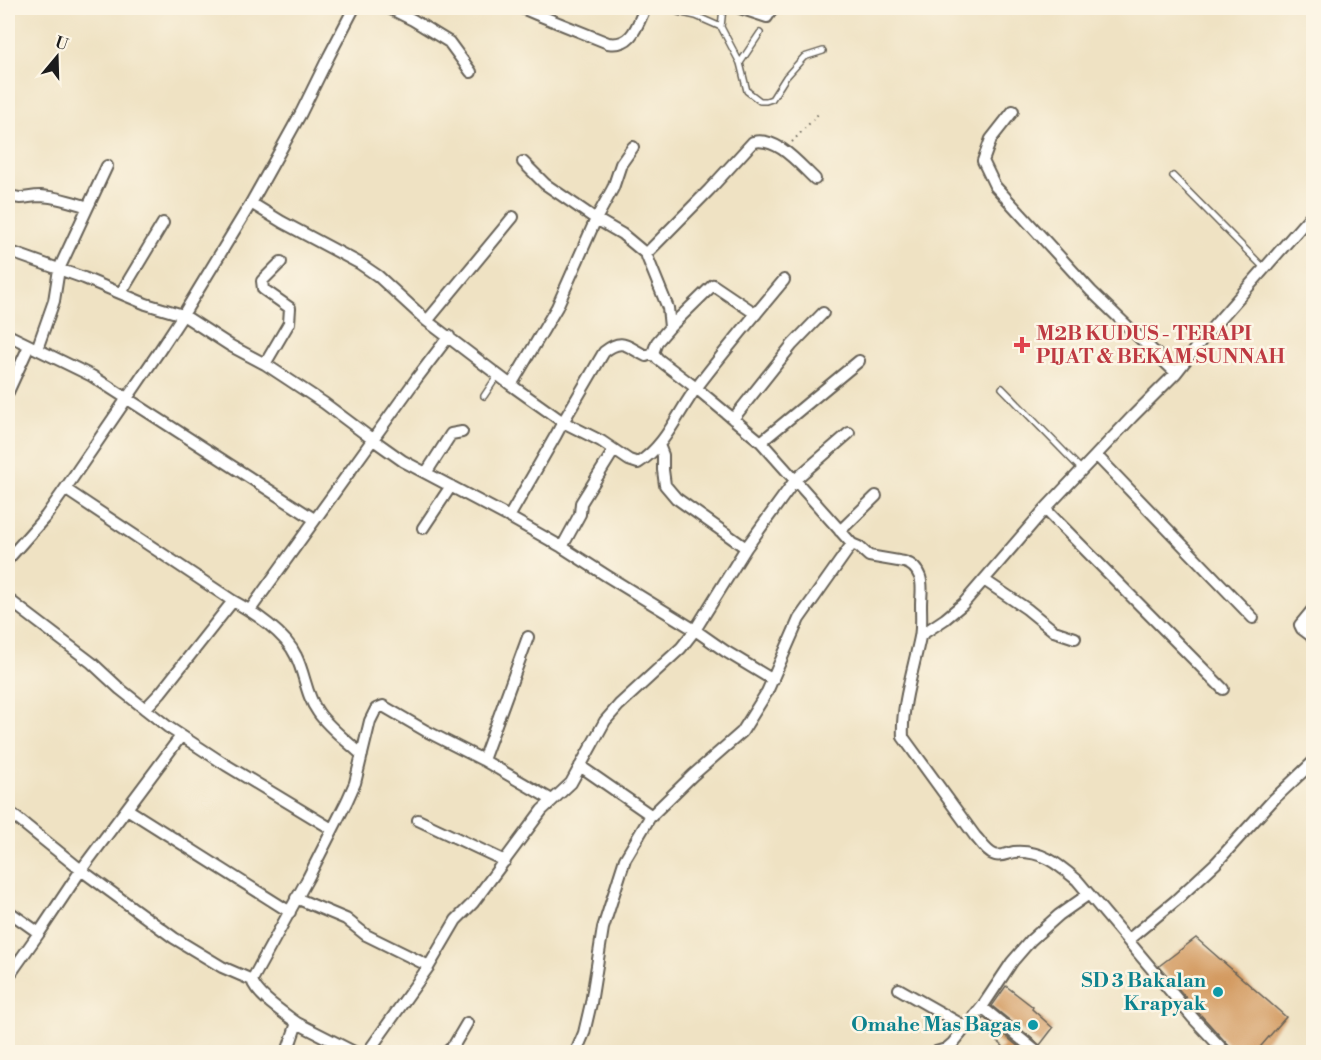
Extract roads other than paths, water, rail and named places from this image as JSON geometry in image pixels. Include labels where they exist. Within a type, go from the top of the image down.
[{"type":"street","points":[[8,558],[46,516],[183,315],[251,203],[301,113],[354,8]]},
{"type":"street","points":[[389,8],[449,42],[471,72]]},
{"type":"street","points":[[522,8],[608,43],[616,44],[622,43],[634,32],[645,8]]},
{"type":"street","points":[[740,8],[767,18],[773,8]]},
{"type":"street","points":[[1013,111],[991,139],[982,161],[995,186],[1091,291],[1176,373]]},
{"type":"street","points":[[646,254],[753,142],[769,141],[779,146],[815,179]]},
{"type":"street","points":[[511,385],[557,307],[596,219],[613,188],[621,164],[633,147]]},
{"type":"street","points":[[523,162],[541,188],[622,234],[646,254],[668,308],[670,327]]},
{"type":"street","points":[[8,392],[33,347],[54,301],[59,269],[108,166]]},
{"type":"street","points":[[8,195],[22,199],[47,197],[88,207]]},
{"type":"street","points":[[251,203],[359,263],[378,276],[428,321],[562,422],[638,463],[647,458],[659,445],[696,388],[784,280]]},
{"type":"street","points":[[921,635],[955,611],[984,580],[1082,470],[1176,373],[1205,336],[1314,212]]},
{"type":"street","points":[[428,321],[513,217]]},
{"type":"street","points":[[121,293],[162,223]]},
{"type":"street","points":[[8,251],[146,304],[183,315],[231,346],[265,364],[404,461],[562,547],[773,680]]},
{"type":"street","points":[[265,364],[289,323],[290,308],[263,289],[261,285],[262,281],[281,262]]},
{"type":"street","points":[[510,517],[562,422],[604,352],[612,345],[623,343],[646,356],[653,353],[657,342],[670,327],[713,285],[756,314]]},
{"type":"street","points":[[733,419],[792,345],[823,313]]},
{"type":"street","points":[[8,335],[92,376],[314,519]]},
{"type":"street","points":[[250,610],[449,336]]},
{"type":"street","points":[[653,353],[761,442],[852,544],[869,556],[904,562],[915,567],[921,578],[921,635],[908,693],[903,737],[988,850],[994,855],[1021,853],[1045,857],[1077,880],[1225,1053]]},
{"type":"street","points":[[761,442],[859,361]]},
{"type":"street","points":[[426,473],[451,434],[462,432]]},
{"type":"street","points":[[368,1053],[429,966],[456,920],[473,903],[542,810],[571,783],[605,721],[619,705],[681,648],[695,630],[746,548],[795,479],[849,433]]},
{"type":"street","points":[[659,445],[663,455],[663,477],[669,490],[676,498],[746,548]]},
{"type":"street","points":[[562,547],[580,513],[581,503],[614,450]]},
{"type":"street","points":[[1097,456],[1252,618]]},
{"type":"street","points":[[423,528],[451,486]]},
{"type":"street","points":[[65,489],[250,610],[286,641],[296,654],[312,704],[319,715],[362,755]]},
{"type":"street","points":[[840,531],[876,496]]},
{"type":"street","points":[[1045,510],[1223,689]]},
{"type":"street","points":[[576,1053],[584,1033],[591,1003],[603,928],[625,859],[652,816],[693,775],[742,732],[767,693],[799,619],[852,544]]},
{"type":"street","points":[[984,580],[1027,609],[1054,631],[1075,638]]},
{"type":"street","points":[[8,599],[181,736],[332,829]]},
{"type":"street","points":[[145,709],[233,601]]},
{"type":"street","points":[[1314,608],[1300,625],[1314,638]]},
{"type":"street","points":[[483,760],[528,637]]},
{"type":"street","points":[[252,980],[308,878],[355,783],[370,721],[376,709],[383,706],[552,800]]},
{"type":"street","points":[[8,977],[81,870],[181,736]]},
{"type":"street","points":[[1128,940],[1216,863],[1274,799],[1314,761]]},
{"type":"street","points":[[580,766],[652,816]]},
{"type":"street","points":[[127,809],[290,912]]},
{"type":"street","points":[[8,811],[81,870],[174,938],[222,967],[252,980],[270,1002],[297,1023],[354,1053]]},
{"type":"street","points":[[418,820],[505,861]]},
{"type":"street","points":[[936,1053],[953,1043],[982,1007],[1020,951],[1059,915],[1089,894]]},
{"type":"street","points":[[296,898],[345,919],[366,935],[429,966]]},
{"type":"street","points":[[8,911],[39,933]]},
{"type":"street","points":[[899,989],[966,1027]]},
{"type":"street","points":[[982,1007],[1037,1053]]},
{"type":"street","points":[[287,1053],[297,1023]]},
{"type":"street","points":[[447,1053],[454,1046],[467,1023]]},
{"type":"lane","points":[[673,8],[678,12],[696,16],[721,27]]},
{"type":"lane","points":[[723,8],[721,27],[740,63],[747,91],[760,101],[771,99],[804,57],[822,51]]},
{"type":"lane","points":[[740,63],[760,33]]},
{"type":"lane","points":[[1173,176],[1264,268]]},
{"type":"lane","points":[[484,396],[498,375]]},
{"type":"lane","points":[[1002,388],[1082,470]]},
{"type":"place","name":"M2B KUDUS - TERAPI PIJAT & BEKAM SUNNAH","points":[[1022,345]]},
{"type":"place","name":"SD 3 Bakalan Krapyak","points":[[1218,992]]},
{"type":"place","name":"Omahe Mas Bagas","points":[[1033,1025]]}]
